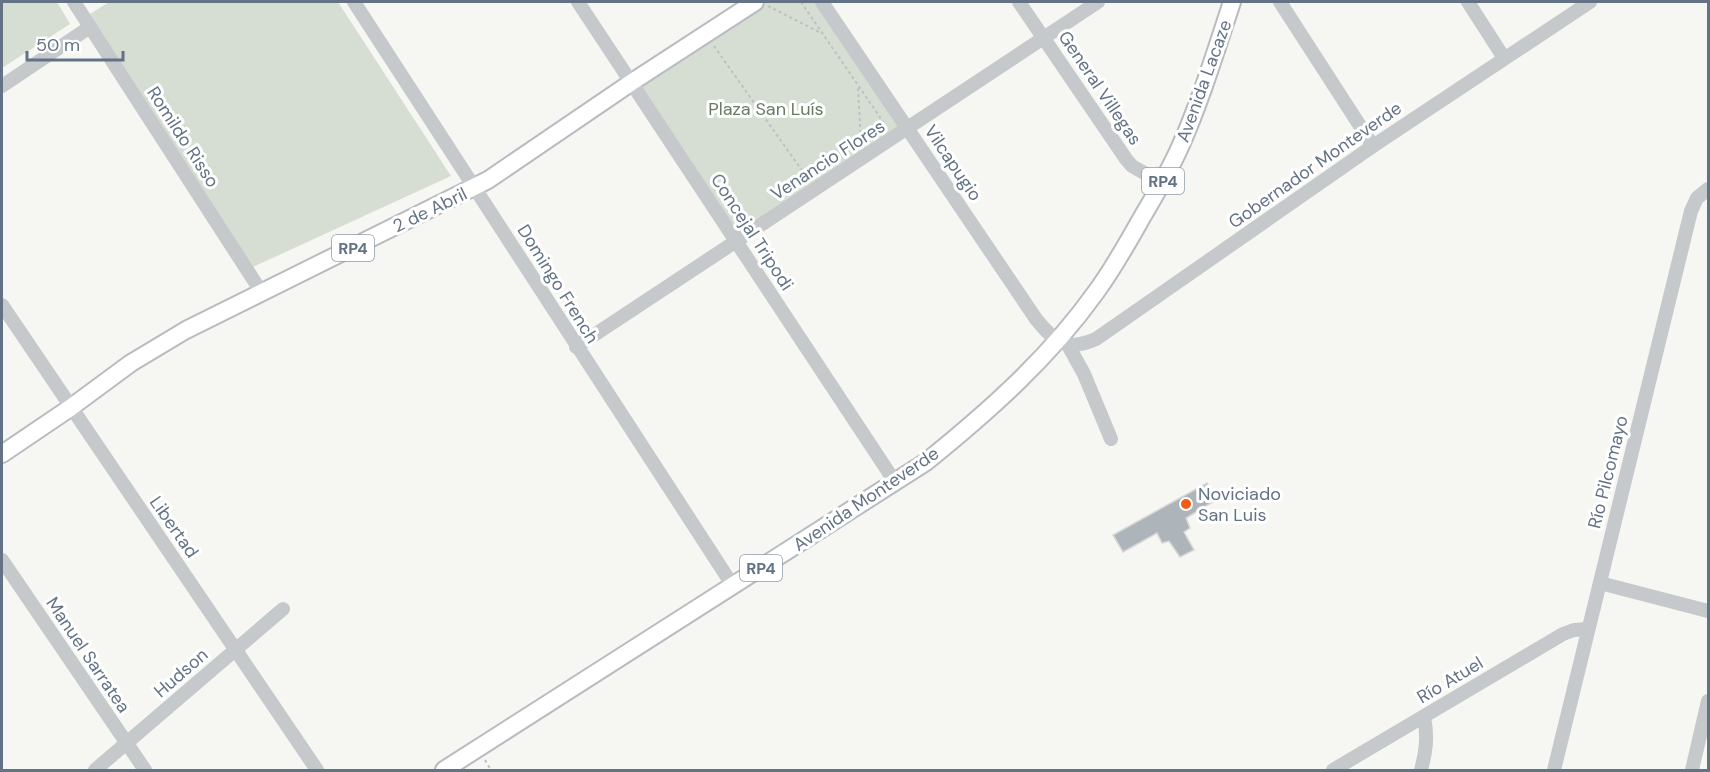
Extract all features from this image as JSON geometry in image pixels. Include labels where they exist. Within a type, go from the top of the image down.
[{"type":"main road","name":"Avenida Lacaze","points":[[1063,343],[1115,264],[1179,149],[1198,104],[1232,2]]},
{"type":"main road","name":"2 de Abril","points":[[2,454],[70,408],[130,363],[186,330],[476,187],[632,82],[760,3]]},
{"type":"main road","name":"Avenida Monteverde","points":[[444,771],[926,462],[968,429],[1063,343]]},
{"type":"street","name":"Romildo Risso","points":[[74,2],[262,293]]},
{"type":"street","name":"Concejal Tripodi","points":[[578,2],[895,482]]},
{"type":"street","name":"Vilcapugio","points":[[822,2],[1036,319],[1063,343],[1084,374],[1111,439]]},
{"type":"street","name":"General Villegas","points":[[1019,2],[1126,159],[1132,166],[1162,183]]},
{"type":"street","name":"Venancio Flores","points":[[576,347],[1098,2]]},
{"type":"street","points":[[1280,2],[1373,146]]},
{"type":"street","points":[[1468,2],[1504,58]]},
{"type":"street","name":"Gobernador Monteverde","points":[[1063,343],[1081,345],[1095,339],[1373,146],[1590,2]]},
{"type":"street","name":"Domingo French","points":[[360,4],[576,347],[733,586]]},
{"type":"street","points":[[2,86],[90,27]]},
{"type":"street","name":"Río Pilcomayo","points":[[1554,771],[1690,211],[1697,198],[1708,189]]},
{"type":"street","name":"Libertad","points":[[2,305],[317,771]]},
{"type":"street","name":"Manuel Sarratea","points":[[2,560],[145,771]]},
{"type":"street","points":[[1600,583],[1708,611]]},
{"type":"street","name":"Hudson","points":[[95,771],[283,609]]},
{"type":"street","name":"Río Atuel","points":[[1333,771],[1563,634],[1588,629]]},
{"type":"street","points":[[1692,771],[1708,707]]},
{"type":"street","points":[[1421,771],[1427,745],[1424,717]]},
{"type":"path","points":[[801,2],[887,127]]},
{"type":"path","points":[[760,3],[823,34]]},
{"type":"path","points":[[705,35],[816,189]]},
{"type":"path","points":[[858,85],[861,145],[870,139]]},
{"type":"green space","points":[[2,2],[57,2],[70,24],[2,68]]},
{"type":"green space","points":[[109,2],[338,2],[451,176],[253,267],[90,14]]},
{"type":"green space","name":"Plaza San Luís","points":[[755,2],[822,2],[908,128],[736,241],[632,82]]},
{"type":"building","points":[[1207,483],[1216,500],[1186,518],[1190,528],[1184,532],[1194,550],[1180,557],[1169,541],[1162,543],[1157,533],[1123,552],[1113,535]]},
{"type":"place","name":"Noviciado San Luis","points":[[1186,504]]}]
